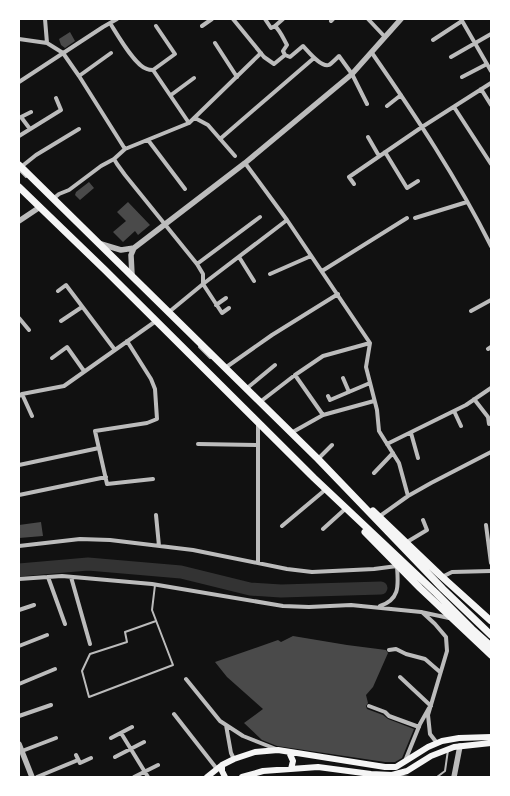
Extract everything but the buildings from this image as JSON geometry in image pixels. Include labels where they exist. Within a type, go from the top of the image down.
[{"type":"main road","points":[[20,167],[132,275],[318,459],[443,589],[491,635]]},
{"type":"main road","points":[[19,187],[314,478],[436,593],[472,630],[491,646]]},
{"type":"main road","points":[[324,466],[380,516],[442,577],[491,621]]},
{"type":"main road","points":[[314,478],[397,566],[491,655]]},
{"type":"main road","points":[[207,777],[234,759],[255,752],[278,750],[385,767],[396,767],[437,743],[459,738],[491,737]]},
{"type":"main road","points":[[242,777],[263,771],[318,767],[371,774],[392,775],[407,771],[431,756],[454,747],[491,743]]},
{"type":"main road","points":[[289,752],[293,761],[291,769]]},
{"type":"main road","points":[[220,767],[225,777]]},
{"type":"street","points":[[45,19],[47,43]]},
{"type":"street","points":[[19,82],[117,19]]},
{"type":"street","points":[[202,26],[212,19]]},
{"type":"street","points":[[233,19],[261,53],[274,64],[285,55]]},
{"type":"street","points":[[265,19],[271,28],[283,19]]},
{"type":"street","points":[[368,19],[385,37]]},
{"type":"street","points":[[100,244],[121,250],[134,248],[245,163],[352,74],[401,19]]},
{"type":"street","points":[[433,40],[461,20],[491,71]]},
{"type":"street","points":[[110,23],[129,52],[146,70],[154,70],[176,54],[156,26]]},
{"type":"street","points":[[275,26],[282,35],[287,46],[283,51],[285,55]]},
{"type":"street","points":[[451,57],[491,34]]},
{"type":"street","points":[[19,39],[47,43],[63,53],[124,149]]},
{"type":"street","points":[[215,44],[237,77]]},
{"type":"street","points":[[285,55],[290,57],[303,46],[314,58],[326,66],[339,56],[352,74],[367,104]]},
{"type":"street","points":[[79,76],[111,53]]},
{"type":"street","points":[[53,199],[59,194],[69,190],[101,166],[114,159],[124,149],[188,123],[195,118],[261,53]]},
{"type":"street","points":[[372,53],[422,127],[467,202],[491,246]]},
{"type":"street","points":[[220,139],[314,58]]},
{"type":"street","points":[[462,77],[487,64]]},
{"type":"street","points":[[154,70],[188,123]]},
{"type":"street","points":[[171,95],[194,78]]},
{"type":"street","points":[[354,184],[349,177],[422,127],[491,83]]},
{"type":"street","points":[[481,89],[491,105]]},
{"type":"street","points":[[387,106],[400,95]]},
{"type":"street","points":[[19,136],[61,110],[56,98]]},
{"type":"street","points":[[454,107],[491,164]]},
{"type":"street","points":[[30,129],[21,117],[31,112]]},
{"type":"street","points":[[195,118],[208,125],[236,156]]},
{"type":"street","points":[[20,167],[36,155],[79,129]]},
{"type":"street","points":[[368,137],[379,156]]},
{"type":"street","points":[[148,140],[185,189]]},
{"type":"street","points":[[385,152],[407,188],[418,181]]},
{"type":"street","points":[[114,159],[116,164],[197,264],[203,274],[203,284],[222,313],[229,308]]},
{"type":"street","points":[[245,163],[287,220],[370,343],[366,367],[377,410],[379,430],[400,463],[408,496]]},
{"type":"street","points":[[415,218],[467,202]]},
{"type":"street","points":[[19,221],[40,207]]},
{"type":"street","points":[[197,264],[260,216]]},
{"type":"street","points":[[322,271],[407,218]]},
{"type":"street","points":[[169,312],[287,220]]},
{"type":"street","points":[[132,275],[131,255],[134,248]]},
{"type":"street","points":[[270,274],[311,256]]},
{"type":"street","points":[[239,257],[254,281]]},
{"type":"street","points":[[58,291],[66,285],[115,350]]},
{"type":"street","points":[[225,368],[272,335],[338,294]]},
{"type":"street","points":[[216,305],[226,298]]},
{"type":"street","points":[[471,311],[491,300]]},
{"type":"street","points":[[61,321],[82,307]]},
{"type":"street","points":[[19,318],[29,330]]},
{"type":"street","points":[[32,416],[21,395],[64,386],[156,321]]},
{"type":"street","points":[[127,341],[151,379],[155,389],[157,420],[95,431],[107,484],[152,479]]},
{"type":"street","points":[[260,402],[294,375],[323,356],[370,343]]},
{"type":"street","points":[[52,358],[67,347],[84,371]]},
{"type":"street","points":[[246,389],[275,365]]},
{"type":"street","points":[[294,375],[323,415]]},
{"type":"street","points":[[343,378],[349,392]]},
{"type":"street","points":[[328,396],[330,400],[370,384]]},
{"type":"street","points":[[387,444],[454,411],[491,388]]},
{"type":"street","points":[[474,399],[489,417],[489,424]]},
{"type":"street","points":[[291,433],[323,415],[374,401]]},
{"type":"street","points":[[454,411],[461,426]]},
{"type":"street","points":[[258,423],[258,564]]},
{"type":"street","points":[[411,433],[418,458]]},
{"type":"street","points":[[198,444],[258,445]]},
{"type":"street","points":[[318,459],[332,444]]},
{"type":"street","points":[[19,465],[99,448]]},
{"type":"street","points":[[380,516],[408,496],[491,452]]},
{"type":"street","points":[[374,473],[393,453]]},
{"type":"street","points":[[19,495],[106,477]]},
{"type":"street","points":[[282,526],[325,490]]},
{"type":"street","points":[[323,529],[344,510]]},
{"type":"street","points":[[156,514],[159,546]]},
{"type":"street","points":[[407,542],[427,530],[423,520]]},
{"type":"street","points":[[486,525],[491,563]]},
{"type":"street","points":[[19,546],[80,539],[110,540],[193,550],[258,564],[312,572],[374,569],[397,566],[397,592],[395,597],[387,604],[378,607]]},
{"type":"street","points":[[442,577],[452,572],[491,571]]},
{"type":"street","points":[[48,577],[65,624]]},
{"type":"street","points":[[19,579],[71,577],[155,585],[283,606],[309,607],[351,605],[421,612],[451,618]]},
{"type":"street","points":[[71,577],[90,644]]},
{"type":"street","points":[[19,610],[34,605]]},
{"type":"street","points":[[421,612],[435,624],[446,637],[447,651],[428,716],[428,727],[430,734],[437,743]]},
{"type":"street","points":[[19,646],[46,635]]},
{"type":"street","points":[[389,650],[396,649],[406,654],[425,659],[440,672]]},
{"type":"street","points":[[19,684],[55,669]]},
{"type":"street","points":[[400,677],[431,706]]},
{"type":"street","points":[[186,679],[220,721],[243,736],[278,750]]},
{"type":"street","points":[[19,716],[51,705]]},
{"type":"street","points":[[369,706],[385,712],[389,716],[419,727]]},
{"type":"street","points":[[404,762],[426,712],[431,706]]},
{"type":"street","points":[[174,714],[220,767]]},
{"type":"street","points":[[226,725],[231,753],[234,759]]},
{"type":"street","points":[[111,738],[132,727]]},
{"type":"street","points":[[121,733],[148,777]]},
{"type":"street","points":[[22,751],[56,738]]},
{"type":"street","points":[[115,758],[144,742]]},
{"type":"street","points":[[19,744],[32,777]]},
{"type":"street","points":[[454,777],[460,746]]},
{"type":"street","points":[[76,755],[80,763],[91,758]]},
{"type":"street","points":[[37,777],[78,760]]},
{"type":"street","points":[[134,777],[158,765]]},
{"type":"lane","points":[[20,167],[210,358],[215,358]]},
{"type":"lane","points":[[19,182],[201,361],[202,367]]},
{"type":"lane","points":[[155,585],[152,610],[173,665],[89,697],[82,672],[90,654],[127,642],[125,632],[156,621]]},
{"type":"lane","points":[[437,777],[445,771],[448,749]]},
{"type":"lane","points":[[392,775],[409,777]]},
{"type":"waterway","points":[[19,570],[88,564],[181,572],[250,589],[281,591],[381,588]]}]
